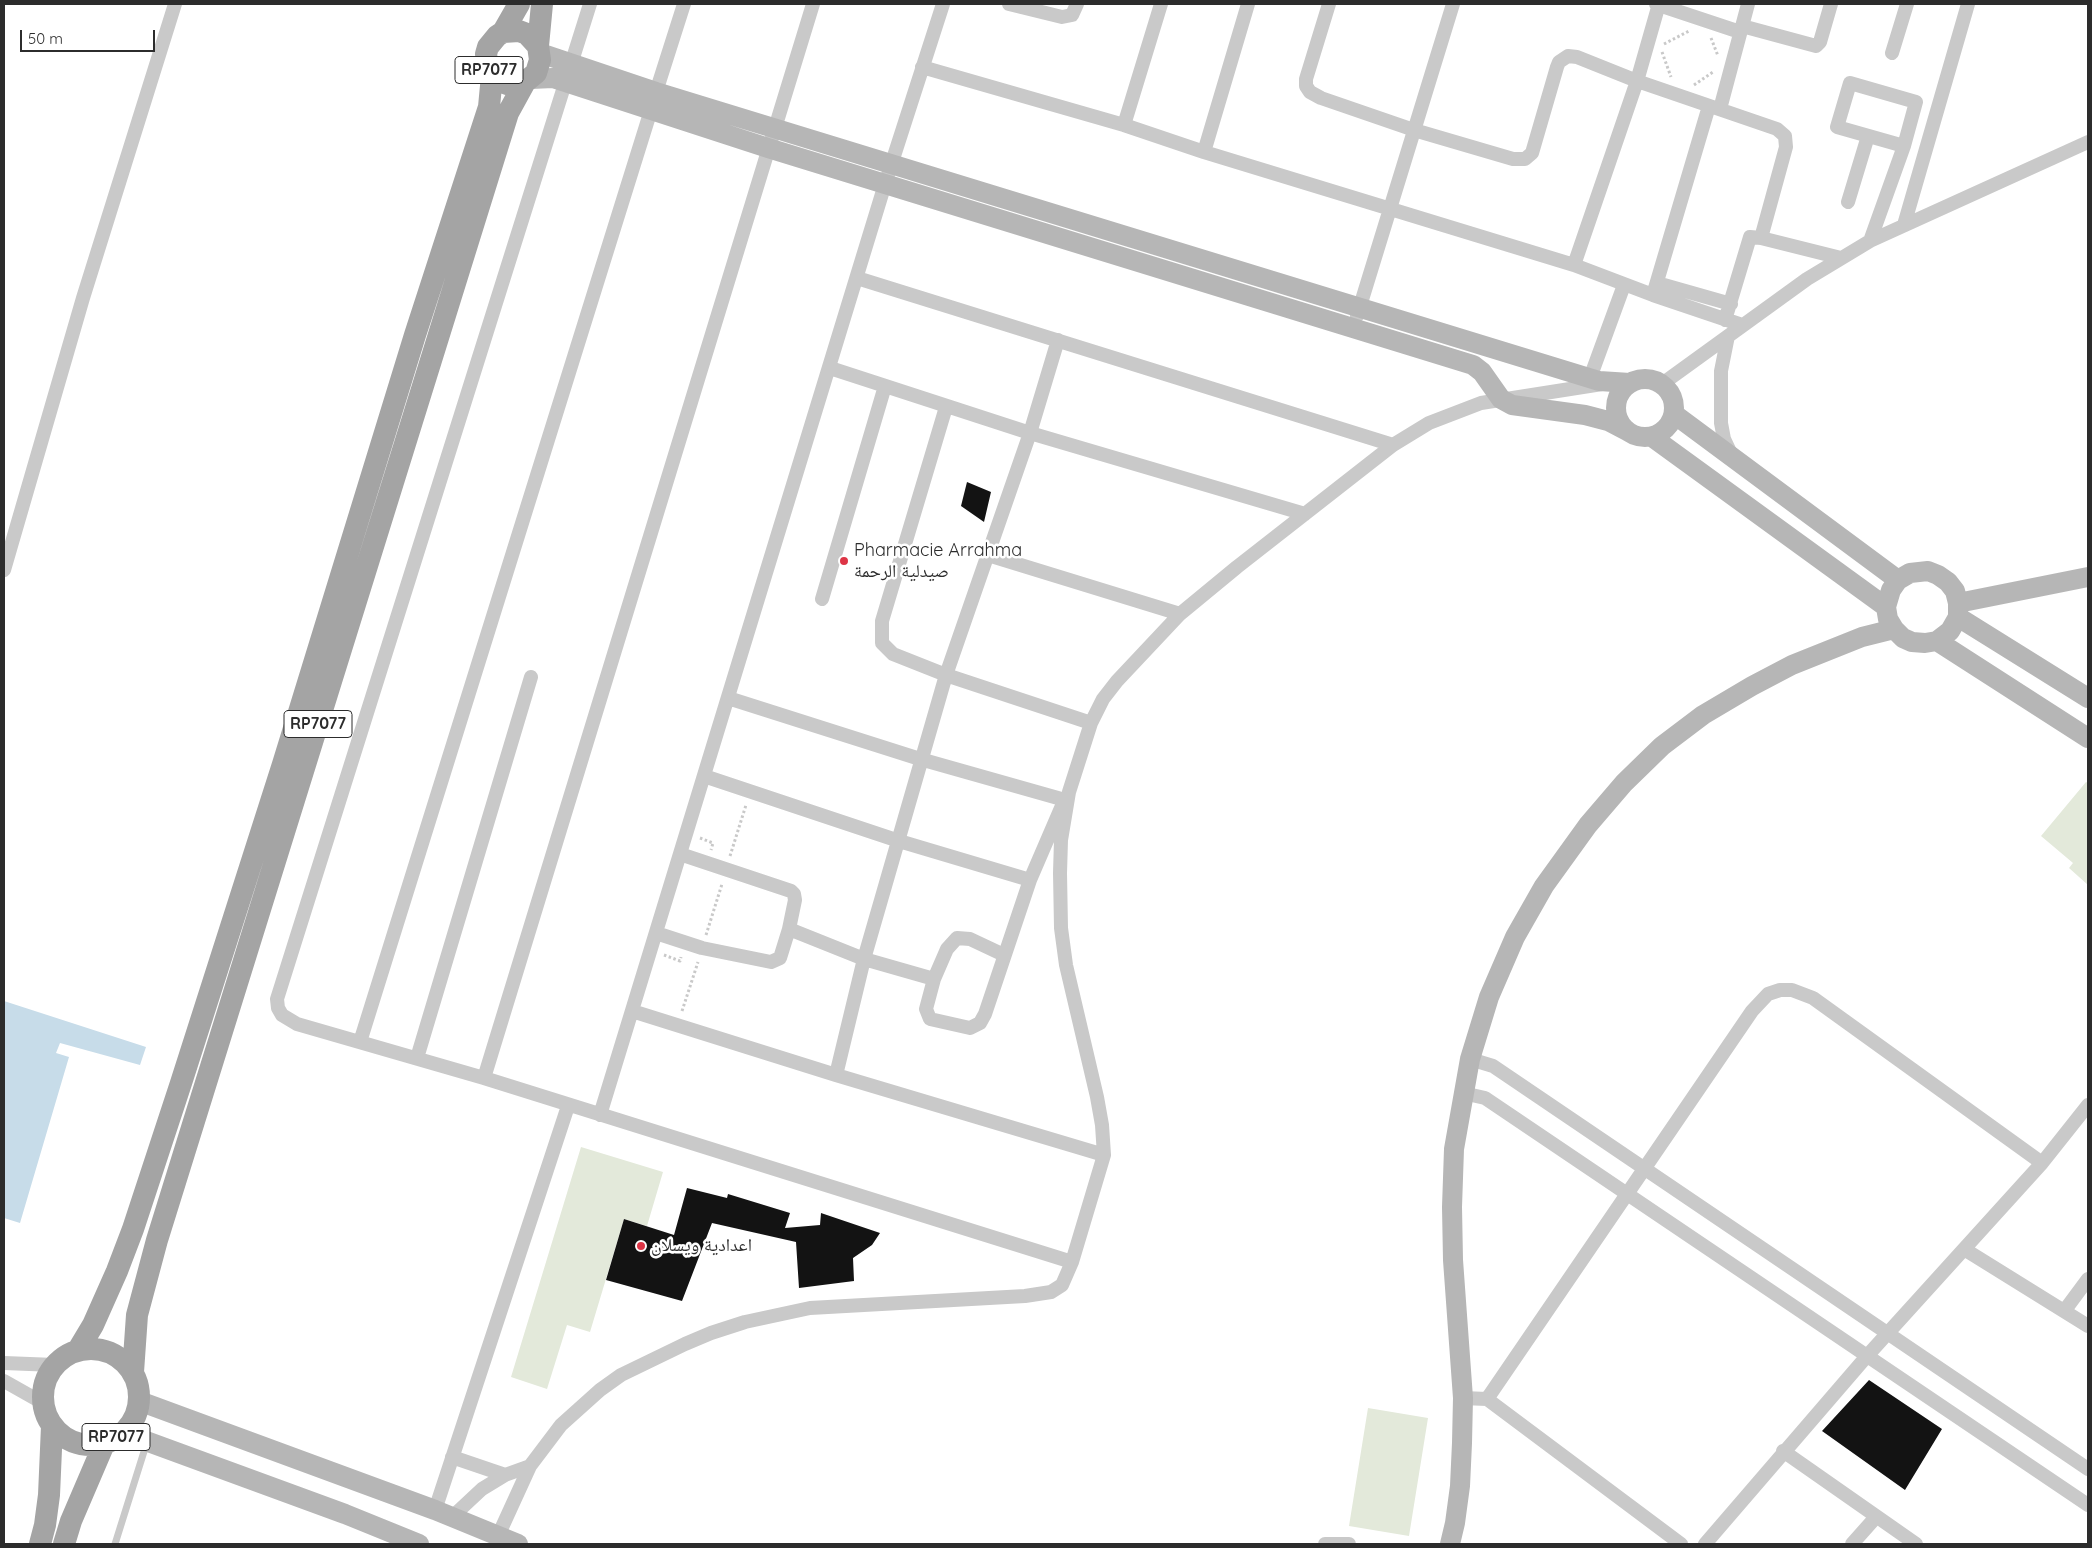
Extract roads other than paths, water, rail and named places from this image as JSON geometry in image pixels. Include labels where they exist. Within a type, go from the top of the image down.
[{"type":"main road","name":"RP7077","points":[[519,4],[503,32],[492,41],[486,54],[486,62],[492,75],[499,81],[516,85],[528,81]]},
{"type":"main road","name":"RP7077","points":[[64,1544],[71,1521],[114,1439],[135,1419],[139,1401],[138,1386],[132,1372],[138,1315],[157,1240],[505,123],[528,81],[539,67],[542,4]]},
{"type":"main road","name":"RP7077","points":[[503,32],[519,31],[527,34],[539,49]]},
{"type":"main road","name":"RP7077","points":[[40,1544],[49,1495],[52,1426],[43,1403],[44,1383],[55,1365],[65,1356],[78,1350],[93,1325],[133,1229],[283,764],[418,326],[489,107],[492,75]]},
{"type":"main road","points":[[78,1350],[93,1349],[109,1352],[122,1360],[132,1372]]},
{"type":"main road","name":"RP7077","points":[[52,1426],[67,1439],[85,1446],[114,1439]]},
{"type":"street","points":[[4,570],[83,298],[175,4]]},
{"type":"street","points":[[590,4],[278,999],[278,1008],[288,1019],[297,1024],[484,1078],[568,1106],[1072,1262]]},
{"type":"street","points":[[360,1042],[684,4]]},
{"type":"street","points":[[484,1078],[813,4]]},
{"type":"street","points":[[600,1115],[885,184],[943,4]]},
{"type":"street","points":[[1009,4],[1062,17],[1072,15],[1077,4]]},
{"type":"street","points":[[1124,125],[1160,4]]},
{"type":"street","points":[[1204,152],[1248,4]]},
{"type":"street","points":[[1329,4],[1306,79],[1306,86],[1310,92],[1321,98],[1414,130],[1514,159],[1526,159],[1532,153],[1556,67],[1562,59],[1568,56],[1576,57],[1678,96],[1777,129],[1785,136],[1786,147],[1761,238]]},
{"type":"street","points":[[1353,329],[1453,4]]},
{"type":"street","points":[[1574,265],[1637,81],[1658,4],[1705,22],[1816,46],[1820,42],[1831,4]]},
{"type":"street","points":[[1655,289],[1748,4]]},
{"type":"street","points":[[1892,53],[1907,4]]},
{"type":"street","points":[[1904,225],[1968,4]]},
{"type":"street","points":[[539,49],[569,73],[653,101],[768,148],[1473,365],[1482,372],[1501,399],[1512,404],[1585,415],[1608,421],[1636,436],[1652,436],[1666,428],[1674,414],[1672,397],[1662,384],[1646,379],[1501,399],[1480,403],[1446,415],[1393,445],[1180,614],[1116,681],[1103,699],[1091,723],[1067,796],[1030,880],[985,1014],[980,1023],[970,1028],[930,1019],[926,1010],[934,980],[947,949],[957,938],[970,939],[1004,955]]},
{"type":"street","points":[[922,66],[1124,125],[1204,152],[1574,265],[1624,285],[1731,304]]},
{"type":"street","points":[[528,81],[553,78],[569,73]]},
{"type":"street","points":[[1904,146],[1837,127],[1850,83],[1937,108]]},
{"type":"street","points":[[653,101],[775,128],[1590,378],[1622,383]]},
{"type":"street","points":[[1870,241],[1904,146],[1916,102]]},
{"type":"street","points":[[1848,202],[1868,136]]},
{"type":"street","points":[[1662,384],[1807,279],[1870,241],[2088,142]]},
{"type":"street","points":[[1725,320],[1750,237],[1841,258]]},
{"type":"street","points":[[857,278],[1393,445]]},
{"type":"street","points":[[1590,378],[1624,285]]},
{"type":"street","points":[[1655,289],[1725,320],[1742,325]]},
{"type":"street","points":[[1728,336],[1721,371],[1721,423],[1724,440],[1733,459]]},
{"type":"street","points":[[836,1075],[864,959],[920,759],[946,675],[1030,433],[1058,340]]},
{"type":"street","points":[[830,368],[1030,433],[1305,514]]},
{"type":"street","points":[[1622,383],[1622,390],[1616,409],[1618,419],[1629,432]]},
{"type":"street","points":[[822,599],[885,386]]},
{"type":"street","points":[[946,407],[880,630],[882,643],[887,650],[946,675],[1091,723]]},
{"type":"street","points":[[1674,414],[1898,580]]},
{"type":"street","points":[[1652,436],[1886,607]]},
{"type":"street","points":[[988,555],[1180,614]]},
{"type":"street","points":[[1928,572],[1938,575],[1948,582],[1955,591],[1958,610],[1950,631],[1937,640],[1925,644],[1903,638],[1894,630],[1888,619],[1886,607],[1891,590],[1898,580],[1910,573],[1928,572]]},
{"type":"street","points":[[1958,610],[2088,577]]},
{"type":"street","points":[[1958,610],[2088,698]]},
{"type":"street","points":[[1450,1544],[1460,1486],[1463,1398],[1453,1260],[1454,1148],[1470,1059],[1489,998],[1515,937],[1544,886],[1588,825],[1624,782],[1662,746],[1703,715],[1792,665],[1839,646],[1894,630]]},
{"type":"street","points":[[1937,640],[2088,738]]},
{"type":"street","points":[[417,1058],[531,676]]},
{"type":"street","points":[[728,698],[920,759],[1067,796]]},
{"type":"street","points":[[704,776],[898,841],[1030,880]]},
{"type":"street","points":[[498,1536],[530,1466],[561,1425],[600,1390],[621,1375],[711,1333],[745,1322],[810,1308],[1041,1295],[1062,1285],[1072,1262],[1104,1155],[1099,1106],[1066,965],[1061,928],[1061,840],[1067,796]]},
{"type":"street","points":[[656,933],[702,948],[760,961],[775,962],[780,958],[789,929],[795,900],[791,891],[680,854]]},
{"type":"street","points":[[789,929],[864,959],[934,980]]},
{"type":"street","points":[[1487,1399],[1752,1011],[1768,994],[1780,990],[1792,990],[1813,998],[2042,1163]]},
{"type":"street","points":[[632,1011],[836,1075],[1104,1155]]},
{"type":"street","points":[[1470,1059],[1493,1066],[2088,1469]]},
{"type":"street","points":[[1463,1093],[1486,1098],[2088,1505]]},
{"type":"street","points":[[1705,1544],[1783,1451],[1887,1333],[2042,1163],[2088,1105]]},
{"type":"street","points":[[444,1513],[452,1457],[568,1106]]},
{"type":"street","points":[[1964,1250],[2065,1310],[2088,1326]]},
{"type":"street","points":[[2065,1310],[2088,1279]]},
{"type":"street","points":[[4,1363],[55,1365]]},
{"type":"street","points":[[4,1381],[43,1403]]},
{"type":"street","points":[[1463,1398],[1487,1399],[1681,1544]]},
{"type":"street","points":[[139,1401],[444,1513],[518,1544]]},
{"type":"street","points":[[114,1439],[147,1442],[345,1514],[419,1544]]},
{"type":"street","points":[[1783,1451],[1916,1544]]},
{"type":"street","points":[[452,1457],[506,1475]]},
{"type":"street","points":[[444,1513],[506,1475],[530,1466]]},
{"type":"street","points":[[1852,1544],[1876,1517]]},
{"type":"street","points":[[1325,1544],[1348,1544]]},
{"type":"lane","points":[[114,1544],[147,1442]]},
{"type":"water","points":[[4,1001],[146,1047],[140,1065],[60,1043],[56,1053],[69,1057],[20,1223],[4,1218]]},
{"type":"place","name":"Pharmacie Arrahma صيدلية الرحمة","points":[[844,561]]},
{"type":"place","name":"اعدادية ويسلان","points":[[641,1246]]}]
